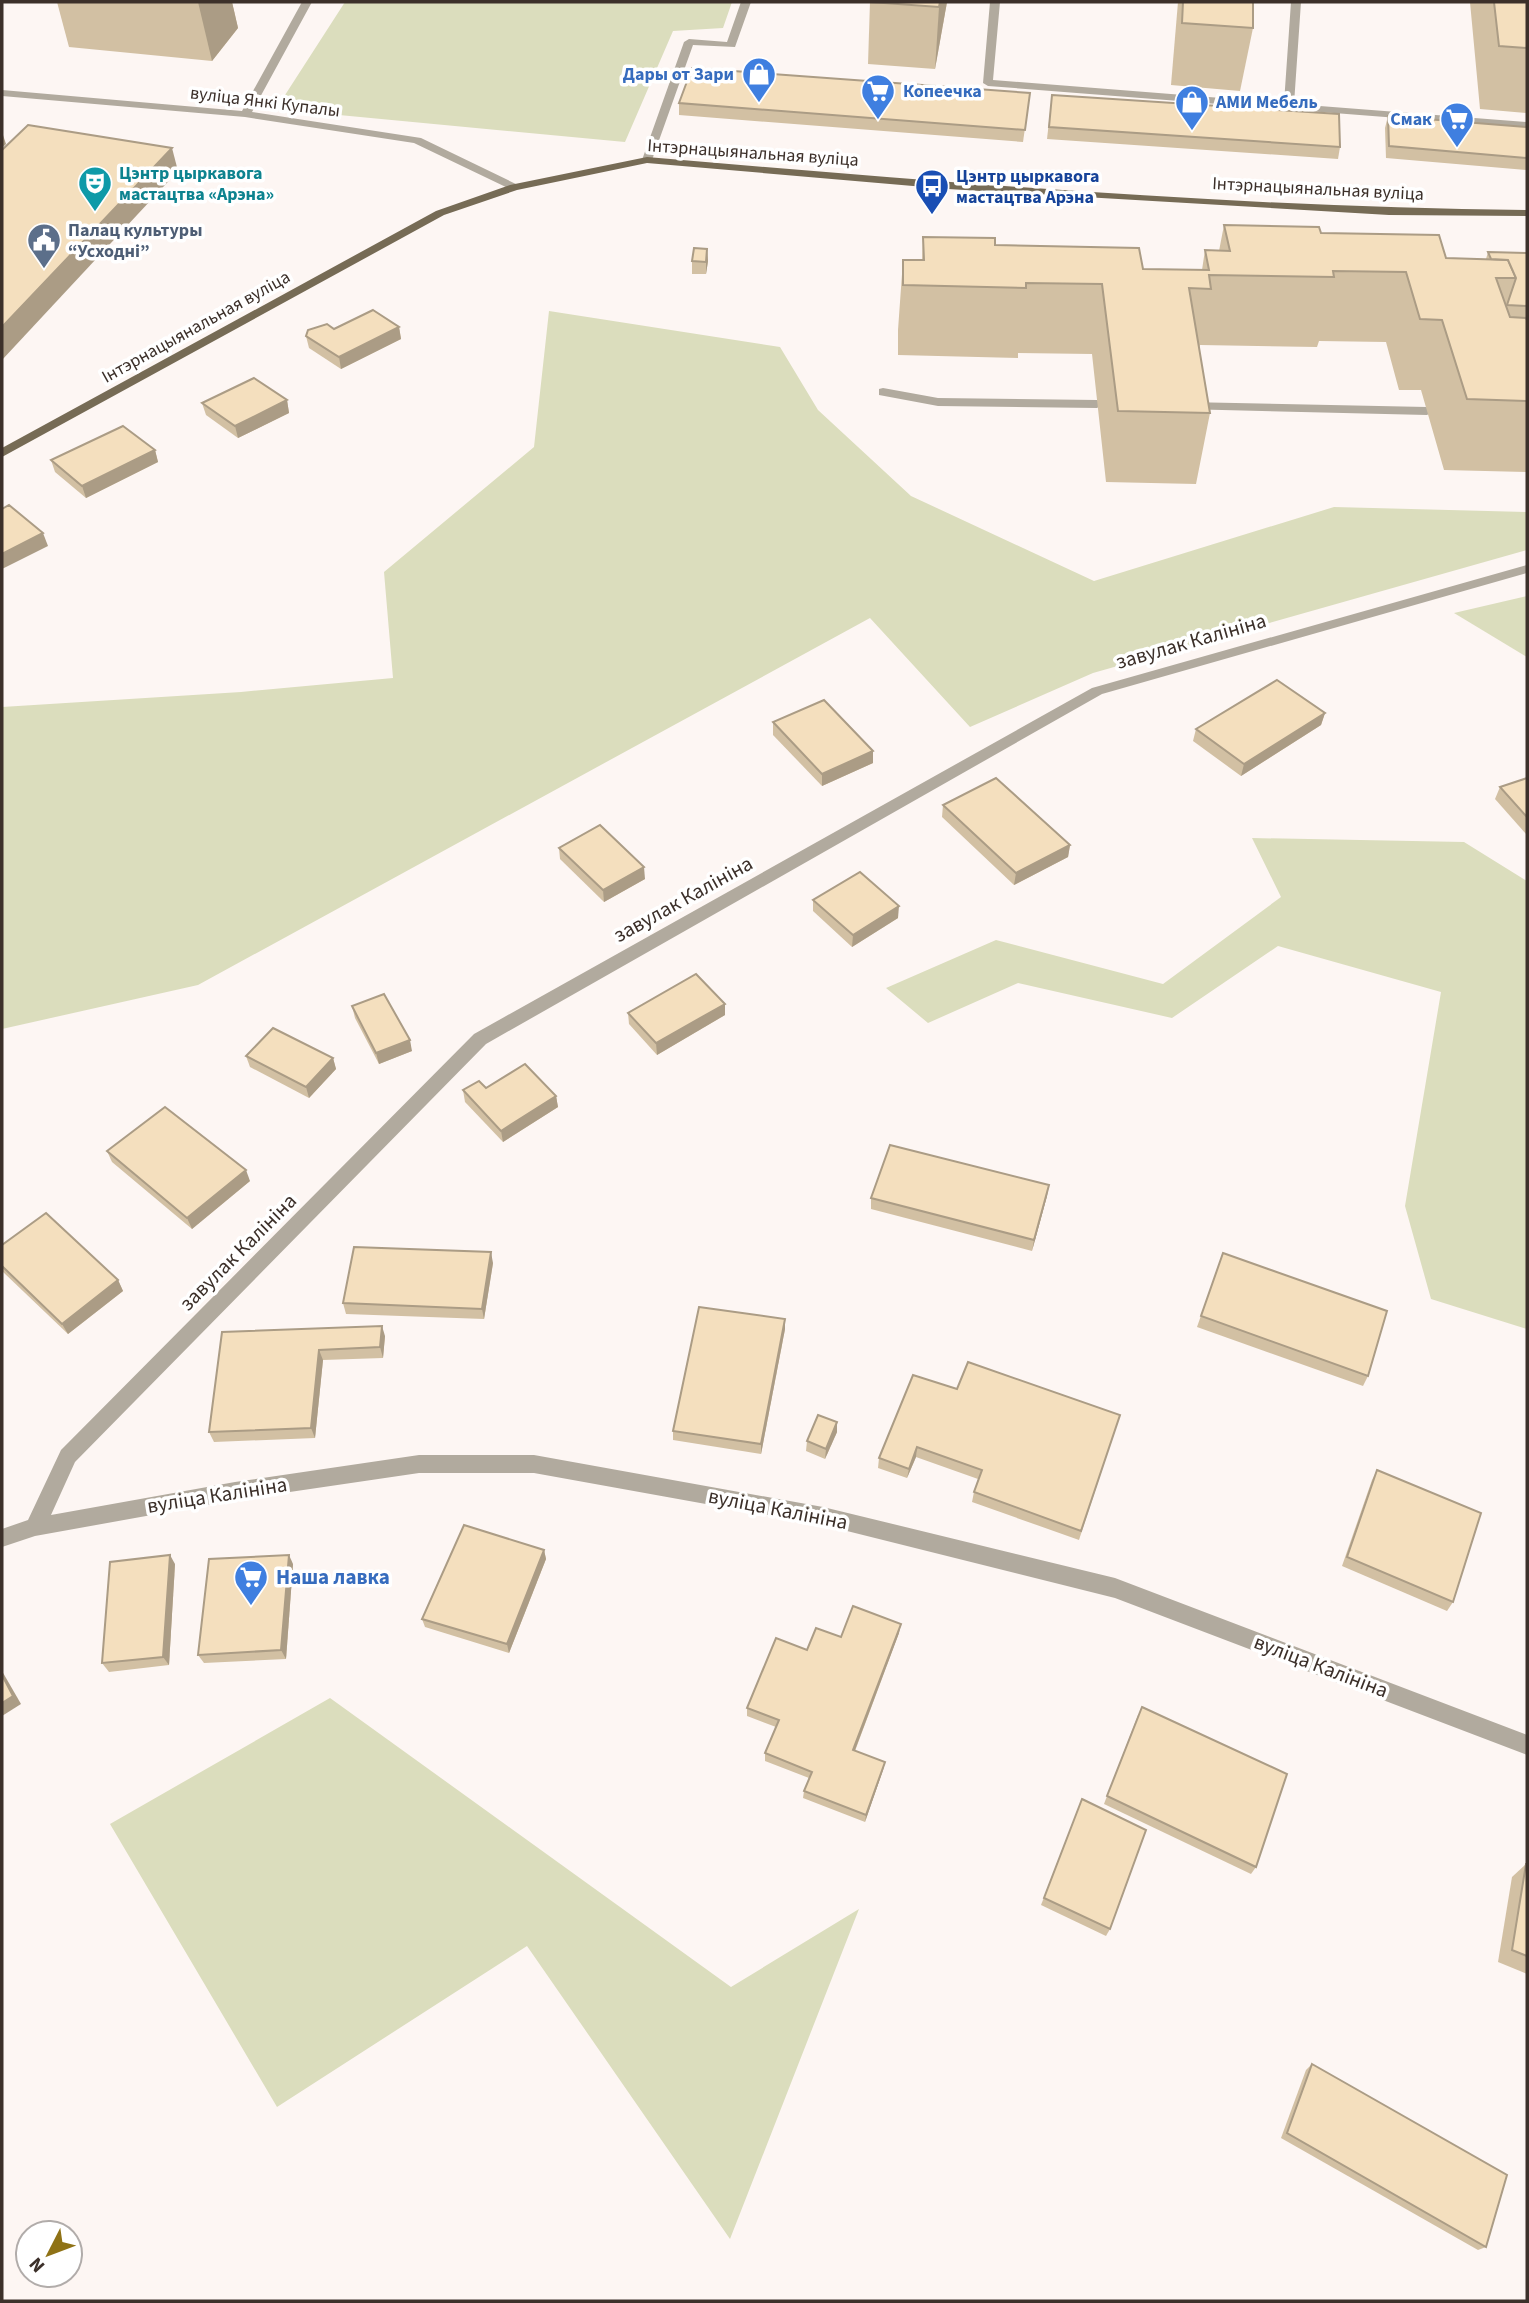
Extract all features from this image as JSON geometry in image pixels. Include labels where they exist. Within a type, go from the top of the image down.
[{"type":"main road","name":"Інтэрнацыянальная вуліца","points":[[2,453],[440,214],[514,187],[647,160],[962,187],[1389,212],[1527,213]]},
{"type":"street","points":[[244,114],[307,2]]},
{"type":"street","points":[[647,160],[689,42],[731,45],[746,2]]},
{"type":"street","points":[[995,2],[988,83],[1527,125]]},
{"type":"street","points":[[1289,106],[1296,2]]},
{"type":"street","name":"вуліца Янкі Купалы","points":[[2,93],[244,114],[416,141],[514,187]]},
{"type":"street","points":[[883,391],[938,402],[1097,404]]},
{"type":"street","points":[[1184,406],[1427,411]]},
{"type":"street","name":"завулак Калініна","points":[[35,1527],[68,1456],[480,1039],[1097,691],[1527,569]]},
{"type":"street","name":"вуліца Калініна","points":[[2,1538],[35,1527],[235,1491],[419,1464],[534,1464],[823,1516],[1115,1588],[1527,1745]]},
{"type":"green space","points":[[345,2],[732,2],[723,28],[673,31],[625,142],[276,109]]},
{"type":"green space","points":[[549,311],[780,347],[818,410],[911,496],[1094,581],[1334,507],[1527,512],[1527,550],[1093,673],[970,727],[870,618],[198,985],[2,1029],[2,707],[241,692],[393,678],[384,572],[534,447]]},
{"type":"green space","points":[[1527,596],[1527,657],[1454,613]]},
{"type":"green space","points":[[1252,838],[1464,842],[1527,881],[1527,1329],[1431,1299],[1405,1206],[1441,992],[1278,946],[1172,1018],[1018,983],[928,1023],[886,988],[996,940],[1163,984],[1281,897]]},
{"type":"green space","points":[[330,1698],[731,1987],[859,1909],[730,2239],[527,1946],[277,2107],[110,1824]]},
{"type":"building","points":[[870,2],[940,2],[939,7]]},
{"type":"building","points":[[1183,2],[1253,2],[1253,28],[1182,23]]},
{"type":"building","points":[[1494,2],[1527,2],[1527,48],[1499,46]]},
{"type":"building","points":[[692,68],[1030,93],[1025,130],[679,103]]},
{"type":"building","name":"АМИ Мебель","points":[[1052,95],[1339,114],[1340,147],[1049,127]]},
{"type":"building","points":[[1388,116],[1527,127],[1527,158],[1389,146]]},
{"type":"building","name":"Палац культуры “Усходні”","points":[[28,125],[172,148],[2,327],[2,150]]},
{"type":"building","points":[[1224,225],[1319,227],[1321,233],[1439,235],[1446,258],[1508,260],[1516,278],[1496,278],[1510,317],[1527,320],[1527,401],[1467,399],[1442,320],[1420,319],[1406,272],[1333,271],[1334,277],[1209,275],[1211,289],[1189,288],[1210,413],[1118,411],[1102,284],[1026,283],[1026,288],[903,285],[903,260],[924,260],[923,237],[995,238],[995,245],[1139,248],[1143,269],[1209,270],[1205,250],[1230,251]]},
{"type":"building","points":[[694,248],[707,249],[706,262],[692,261]]},
{"type":"building","points":[[1488,252],[1527,253],[1527,306],[1507,305],[1516,278],[1508,260],[1491,259]]},
{"type":"building","points":[[373,310],[399,327],[339,357],[306,336],[308,330],[327,324],[334,329]]},
{"type":"building","points":[[254,378],[287,400],[235,426],[202,403]]},
{"type":"building","points":[[123,426],[155,450],[82,486],[51,460]]},
{"type":"building","points":[[9,505],[43,533],[2,554],[2,509]]},
{"type":"building","points":[[1277,680],[1325,713],[1244,764],[1196,729]]},
{"type":"building","points":[[824,700],[873,751],[822,774],[773,722]]},
{"type":"building","points":[[996,778],[1070,845],[1016,873],[943,805]]},
{"type":"building","points":[[1527,778],[1527,817],[1500,787]]},
{"type":"building","points":[[600,825],[644,867],[603,890],[559,848]]},
{"type":"building","points":[[860,872],[899,906],[853,935],[813,900]]},
{"type":"building","points":[[696,974],[725,1004],[656,1043],[628,1013]]},
{"type":"building","points":[[384,994],[410,1040],[376,1053],[352,1006]]},
{"type":"building","points":[[273,1028],[333,1058],[306,1087],[246,1056]]},
{"type":"building","points":[[525,1064],[556,1096],[501,1131],[463,1090],[479,1081],[486,1088]]},
{"type":"building","points":[[165,1107],[246,1170],[187,1218],[107,1151]]},
{"type":"building","points":[[890,1145],[1049,1185],[1034,1240],[871,1198]]},
{"type":"building","points":[[46,1213],[118,1280],[62,1324],[2,1266],[2,1245]]},
{"type":"building","points":[[354,1247],[491,1252],[482,1309],[343,1303]]},
{"type":"building","points":[[1223,1253],[1387,1311],[1368,1376],[1201,1316]]},
{"type":"building","points":[[699,1307],[785,1319],[761,1444],[673,1431]]},
{"type":"building","points":[[382,1326],[380,1347],[319,1350],[311,1428],[209,1432],[222,1332]]},
{"type":"building","points":[[968,1362],[1120,1415],[1081,1531],[974,1492],[982,1470],[917,1447],[909,1469],[879,1458],[913,1375],[957,1389]]},
{"type":"building","points":[[818,1415],[837,1422],[826,1449],[807,1441]]},
{"type":"building","points":[[1377,1470],[1481,1513],[1453,1602],[1347,1557]]},
{"type":"building","points":[[464,1525],[544,1550],[507,1644],[422,1619]]},
{"type":"building","points":[[170,1555],[163,1657],[102,1663],[110,1562]]},
{"type":"building","points":[[289,1555],[281,1650],[198,1655],[209,1559]]},
{"type":"building","points":[[853,1606],[901,1624],[853,1750],[885,1762],[866,1815],[804,1791],[812,1772],[765,1753],[779,1720],[747,1708],[776,1638],[807,1650],[816,1628],[841,1637]]},
{"type":"building","points":[[2,1675],[13,1696],[2,1703]]},
{"type":"building","points":[[1142,1707],[1287,1774],[1256,1867],[1107,1796]]},
{"type":"building","points":[[1082,1799],[1146,1830],[1110,1929],[1044,1898]]},
{"type":"building","points":[[1527,1864],[1527,1956],[1512,1950]]},
{"type":"building","points":[[1312,2064],[1507,2175],[1486,2247],[1287,2133]]},
{"type":"place","name":"Дары от Зари","points":[[759,104]]},
{"type":"place","name":"Копеечка","points":[[878,121]]},
{"type":"place","name":"АМИ Мебель","points":[[1192,132]]},
{"type":"place","name":"Смак","points":[[1457,149]]},
{"type":"place","name":"Цэнтр цыркавога мастацтва «Арэна»","points":[[95,213]]},
{"type":"place","name":"Цэнтр цыркавога мастацтва Арэна","points":[[932,216]]},
{"type":"place","name":"Палац культуры “Усходні”","points":[[44,270]]},
{"type":"place","name":"Наша лавка","points":[[251,1607]]}]
